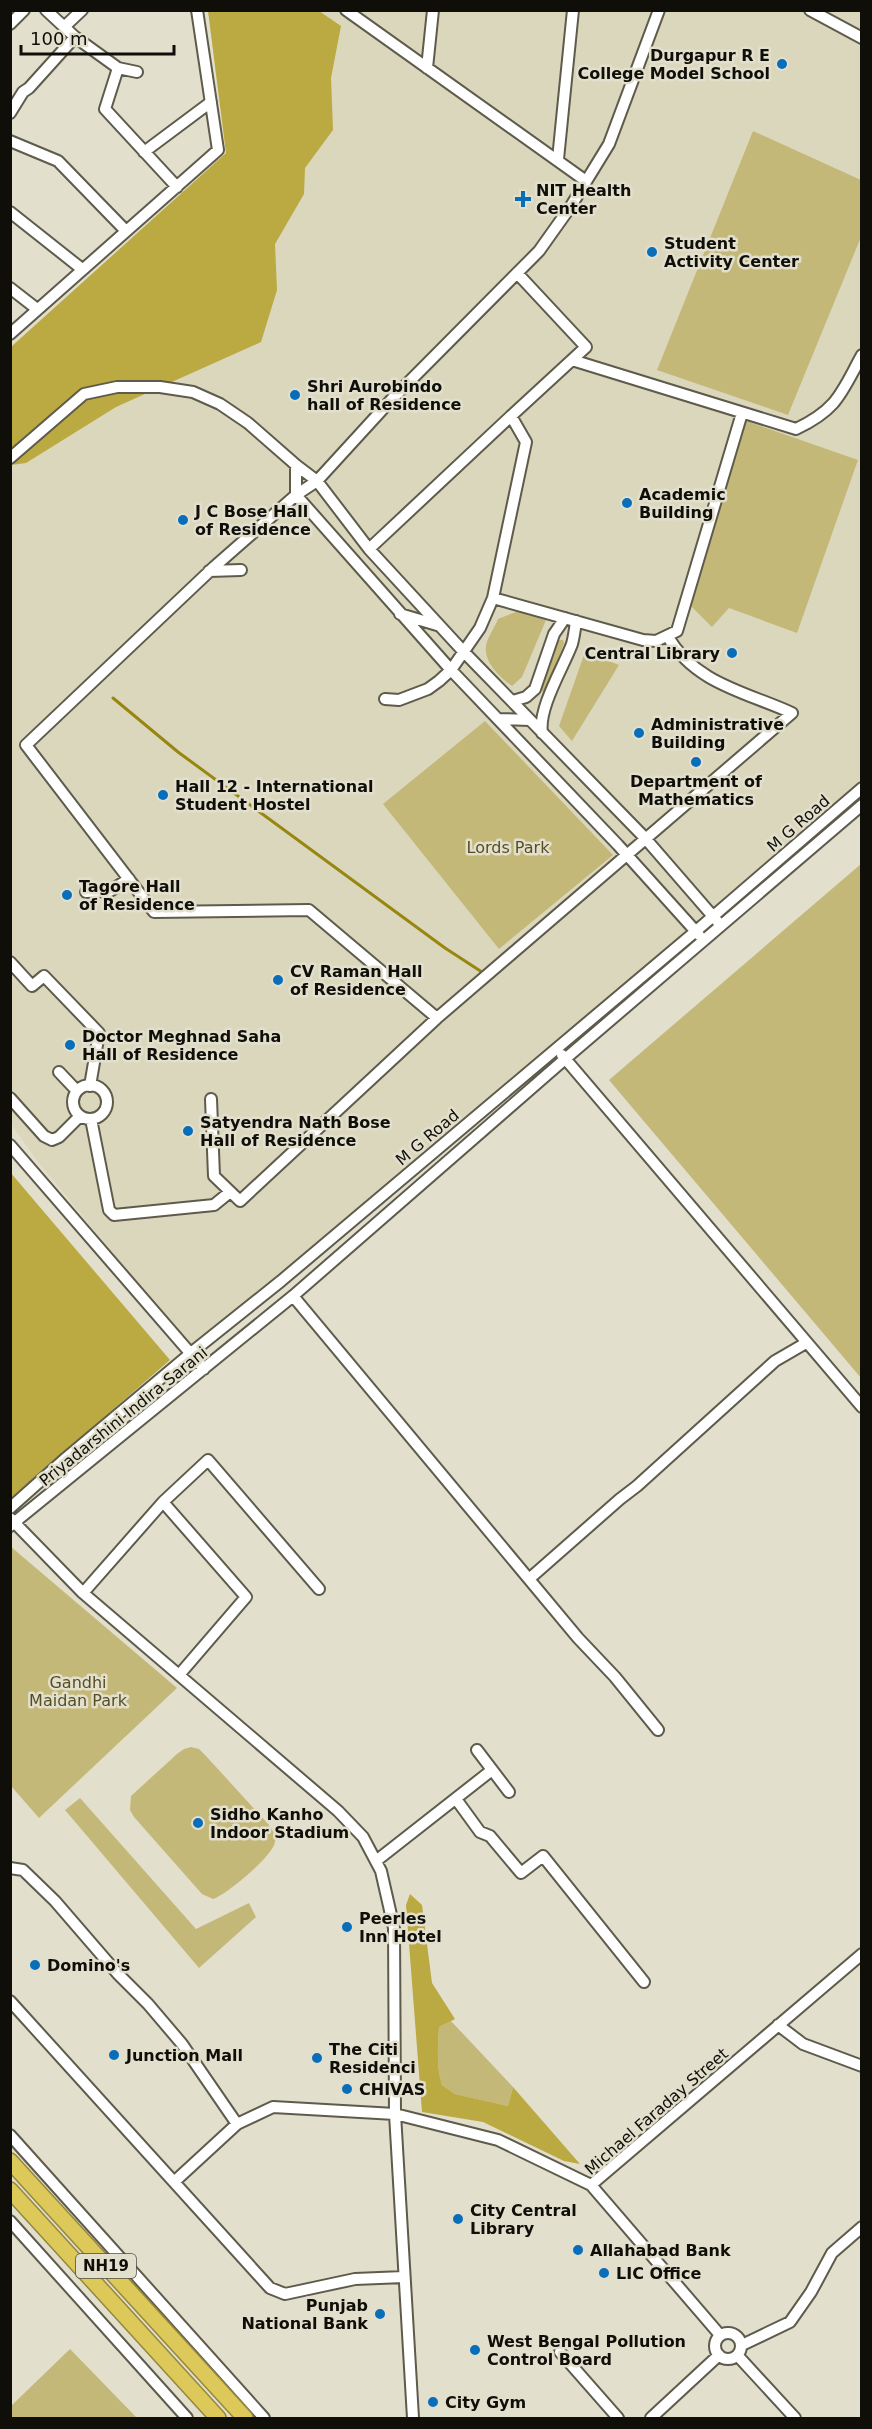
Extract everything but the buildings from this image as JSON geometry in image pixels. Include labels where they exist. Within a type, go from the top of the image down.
[{"type":"highway","name":"NH19","points":[[10,2161],[245,2418]]},
{"type":"highway","name":"NH19","points":[[10,2190],[218,2418]]},
{"type":"street","points":[[10,24],[24,10]]},
{"type":"street","points":[[46,10],[75,37],[118,68],[137,72]]},
{"type":"street","points":[[64,27],[82,10]]},
{"type":"street","points":[[10,334],[218,150],[197,10]]},
{"type":"street","points":[[346,10],[586,181]]},
{"type":"street","points":[[427,68],[433,10]]},
{"type":"street","points":[[558,159],[573,10]]},
{"type":"street","points":[[437,1018],[309,910],[154,912],[26,745],[209,571],[296,495],[317,481],[392,399],[539,251],[609,144],[659,10]]},
{"type":"street","points":[[810,10],[861,38]]},
{"type":"street","points":[[10,113],[23,92],[75,37]]},
{"type":"street","points":[[118,68],[105,109],[177,187]]},
{"type":"street","points":[[144,152],[211,102]]},
{"type":"street","points":[[10,141],[58,161],[126,231]]},
{"type":"street","points":[[10,213],[82,269]]},
{"type":"street","points":[[369,549],[586,347],[517,273]]},
{"type":"street","points":[[10,288],[38,309]]},
{"type":"street","points":[[572,360],[796,429],[819,418],[838,399],[861,355]]},
{"type":"street","points":[[10,458],[84,394],[117,387],[160,387],[193,392],[220,404],[248,423],[317,481],[369,549],[463,651],[645,838],[721,926]]},
{"type":"street","points":[[493,598],[643,640],[656,641],[677,631],[742,413]]},
{"type":"street","points":[[385,699],[399,700],[428,689],[451,670],[480,628],[493,598],[526,442],[511,416]]},
{"type":"street","points":[[296,465],[296,495],[451,670],[626,855],[703,941]]},
{"type":"street","points":[[209,571],[241,570]]},
{"type":"street","points":[[400,614],[440,626]]},
{"type":"street","points":[[513,701],[526,697],[535,689],[554,634],[565,618]]},
{"type":"street","points":[[542,733],[541,725],[549,699],[573,642],[576,621]]},
{"type":"street","points":[[211,1099],[214,1176],[240,1201],[437,1018],[792,714],[718,683],[679,656],[668,637]]},
{"type":"street","points":[[535,689],[537,697],[549,699]]},
{"type":"street","points":[[498,719],[530,720]]},
{"type":"street","points":[[513,735],[530,720]]},
{"type":"street","name":"M G Road","points":[[10,1508],[191,1353],[281,1281],[696,931],[861,788]]},
{"type":"street","name":"Priyadarshini Indira Sarani","points":[[12,1522],[254,1329],[861,805]]},
{"type":"street","points":[[86,892],[110,891],[129,879]]},
{"type":"street","points":[[10,962],[32,986],[44,976],[99,1033],[90,1086]]},
{"type":"street","points":[[556,1048],[861,1407]]},
{"type":"street","points":[[59,1072],[77,1091]]},
{"type":"street","points":[[10,1098],[44,1136],[52,1140],[85,1118],[101,1116],[107,1106],[102,1090],[90,1086],[77,1091],[73,1101],[74,1107],[85,1118],[109,1210],[114,1215],[214,1205],[230,1192]]},
{"type":"street","points":[[10,1145],[204,1369]]},
{"type":"street","points":[[293,1296],[578,1638],[615,1677],[658,1730]]},
{"type":"street","points":[[529,1579],[620,1498],[637,1486],[775,1361],[806,1343]]},
{"type":"street","points":[[83,1593],[163,1502],[208,1460],[319,1589]]},
{"type":"street","points":[[163,1502],[246,1597],[179,1675]]},
{"type":"street","points":[[12,1522],[83,1593],[338,1811],[363,1837],[381,1870],[394,1928],[395,2114],[413,2418]]},
{"type":"street","points":[[477,1750],[509,1792]]},
{"type":"street","points":[[376,1861],[492,1770]]},
{"type":"street","points":[[456,1799],[480,1832],[490,1836],[520,1873],[543,1856],[644,1982]]},
{"type":"street","points":[[10,1868],[23,1869],[148,2004],[182,2044],[237,2124]]},
{"type":"street","name":"Michael Faraday Street","points":[[720,2335],[591,2185],[861,1954]]},
{"type":"street","points":[[10,2001],[270,2288],[276,2292],[297,2292],[355,2279],[404,2277]]},
{"type":"street","points":[[778,2025],[803,2044],[861,2066]]},
{"type":"street","points":[[174,2182],[237,2124],[273,2108],[395,2114],[498,2140],[591,2185]]},
{"type":"street","points":[[10,2135],[264,2418]]},
{"type":"street","points":[[10,2221],[187,2418]]},
{"type":"street","points":[[795,2418],[740,2350],[741,2340],[734,2333],[724,2332],[715,2345],[719,2355],[727,2359],[740,2350],[790,2322],[811,2292],[832,2253],[861,2227]]},
{"type":"street","points":[[560,2352],[618,2418]]},
{"type":"street","points":[[651,2418],[719,2355]]},
{"type":"shaded area","points":[[208,11],[861,11],[861,791],[196,1354],[38,1162],[11,1124],[10,347],[226,153],[220,83]]},
{"type":"shaded area","points":[[208,11],[319,11],[341,26],[331,78],[333,130],[305,168],[304,194],[275,244],[277,290],[261,342],[116,407],[26,463],[11,465],[11,347],[226,153]]},
{"type":"shaded area","points":[[10,1172],[170,1360],[11,1498],[10,1498]]},
{"type":"shaded area","points":[[410,1894],[422,1905],[432,1983],[455,2019],[439,2027],[438,2064],[442,2085],[455,2094],[508,2106],[513,2087],[580,2164],[564,2161],[483,2122],[422,2112],[406,1905]]},
{"type":"green space","points":[[753,131],[861,180],[861,237],[788,415],[657,370]]},
{"type":"green space","points":[[746,421],[858,460],[797,633],[729,608],[712,627],[690,605]]},
{"type":"green space","points":[[521,610],[546,620],[522,677],[512,686],[490,664],[486,646],[498,619]]},
{"type":"green space","points":[[559,640],[563,640],[564,643],[547,691],[544,693],[541,690]]},
{"type":"green space","points":[[585,652],[619,665],[572,741],[559,726]]},
{"type":"green space","name":"Lords Park","points":[[485,721],[613,855],[499,949],[383,804]]},
{"type":"green space","points":[[861,864],[861,1378],[609,1080]]},
{"type":"green space","name":"Gandhi Maidan Park","points":[[10,1546],[177,1688],[39,1818],[11,1786]]},
{"type":"green space","points":[[191,1747],[199,1749],[206,1756],[269,1825],[275,1837],[272,1848],[258,1865],[228,1890],[213,1899],[202,1894],[130,1810],[131,1796],[177,1754]]},
{"type":"green space","points":[[80,1798],[196,1929],[249,1903],[256,1917],[199,1968],[65,1810]]},
{"type":"green space","points":[[451,2021],[513,2087],[508,2106],[455,2094],[442,2085],[438,2064],[439,2027]]},
{"type":"green space","points":[[70,2349],[137,2418],[11,2418],[11,2406]]},
{"type":"waterway","points":[[113,698],[178,752],[445,948],[485,974]]},
{"type":"place","name":"Durgapur R E College Model School","points":[[782,64]]},
{"type":"place","name":"NIT Health Center","points":[[523,199]]},
{"type":"place","name":"Student Activity Center","points":[[652,252]]},
{"type":"place","name":"Shri Aurobindo hall of Residence","points":[[295,395]]},
{"type":"place","name":"Academic Building","points":[[627,503]]},
{"type":"place","name":"J C Bose Hall of Residence","points":[[183,520]]},
{"type":"place","name":"Central Library","points":[[732,653]]},
{"type":"place","name":"Administrative Building","points":[[639,733]]},
{"type":"place","name":"Department of Mathematics","points":[[696,762]]},
{"type":"place","name":"Hall 12 - International Student Hostel","points":[[163,795]]},
{"type":"place","name":"Tagore Hall of Residence","points":[[67,895]]},
{"type":"place","name":"CV Raman Hall of Residence","points":[[278,980]]},
{"type":"place","name":"Doctor Meghnad Saha Hall of Residence","points":[[70,1045]]},
{"type":"place","name":"Satyendra Nath Bose Hall of Residence","points":[[188,1131]]},
{"type":"place","name":"Sidho Kanho Indoor Stadium","points":[[198,1823]]},
{"type":"place","name":"Peerles Inn Hotel","points":[[347,1927]]},
{"type":"place","name":"Domino's","points":[[35,1965]]},
{"type":"place","name":"Junction Mall","points":[[114,2055]]},
{"type":"place","name":"The Citi Residenci","points":[[317,2058]]},
{"type":"place","name":"CHIVAS","points":[[347,2089]]},
{"type":"place","name":"City Central Library","points":[[458,2219]]},
{"type":"place","name":"Allahabad Bank","points":[[578,2250]]},
{"type":"place","name":"LIC Office","points":[[604,2273]]},
{"type":"place","name":"Punjab National Bank","points":[[380,2314]]},
{"type":"place","name":"West Bengal Pollution Control Board","points":[[475,2350]]},
{"type":"place","name":"City Gym","points":[[433,2402]]}]
